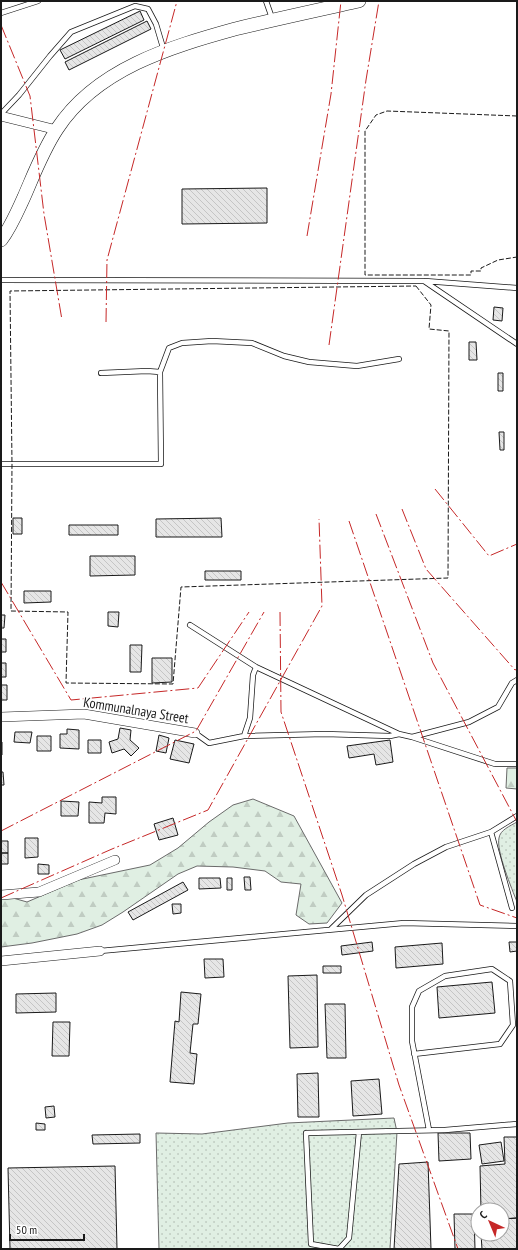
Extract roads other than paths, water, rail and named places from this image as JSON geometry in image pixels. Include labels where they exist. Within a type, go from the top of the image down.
[{"type":"main road","points":[[1,240],[10,229],[34,173],[57,130],[78,102],[95,88],[133,64],[191,41],[273,20],[359,1]]},
{"type":"street","points":[[1,115],[57,130]]},
{"type":"street","name":"Kommunalnaya Street","points":[[1,717],[84,714],[195,733]]},
{"type":"street","points":[[1,895],[39,892],[115,860]]},
{"type":"street","points":[[1,961],[100,951]]},
{"type":"lane","points":[[1,13],[38,1]]},
{"type":"lane","points":[[266,1],[273,20]]},
{"type":"lane","points":[[1,115],[71,32],[135,6],[148,9],[156,24],[164,51]]},
{"type":"lane","points":[[1,280],[424,281],[517,288]]},
{"type":"lane","points":[[424,281],[517,344]]},
{"type":"lane","points":[[1,464],[161,464],[160,372],[169,348],[182,343],[212,341],[252,343],[284,356],[309,362],[356,366],[399,360]]},
{"type":"lane","points":[[101,373],[148,371],[160,372]]},
{"type":"lane","points":[[190,625],[256,667],[399,734],[495,764],[517,764]]},
{"type":"lane","points":[[244,736],[250,718],[253,675],[256,667]]},
{"type":"lane","points":[[412,738],[469,722],[498,707],[512,683],[517,680]]},
{"type":"lane","points":[[195,733],[209,743],[244,736],[325,734],[390,736],[399,734]]},
{"type":"lane","points":[[331,929],[366,895],[414,864],[446,847],[491,832],[517,816]]},
{"type":"lane","points":[[491,832],[512,908]]},
{"type":"lane","points":[[100,951],[404,923],[517,926]]},
{"type":"lane","points":[[414,1054],[500,1044],[513,1025],[510,981],[492,969],[445,976],[419,991],[412,1007],[412,1040],[414,1054],[429,1130]]},
{"type":"lane","points":[[359,1132],[350,1238],[339,1249],[311,1244],[306,1134],[359,1132],[429,1130],[517,1124]]}]
